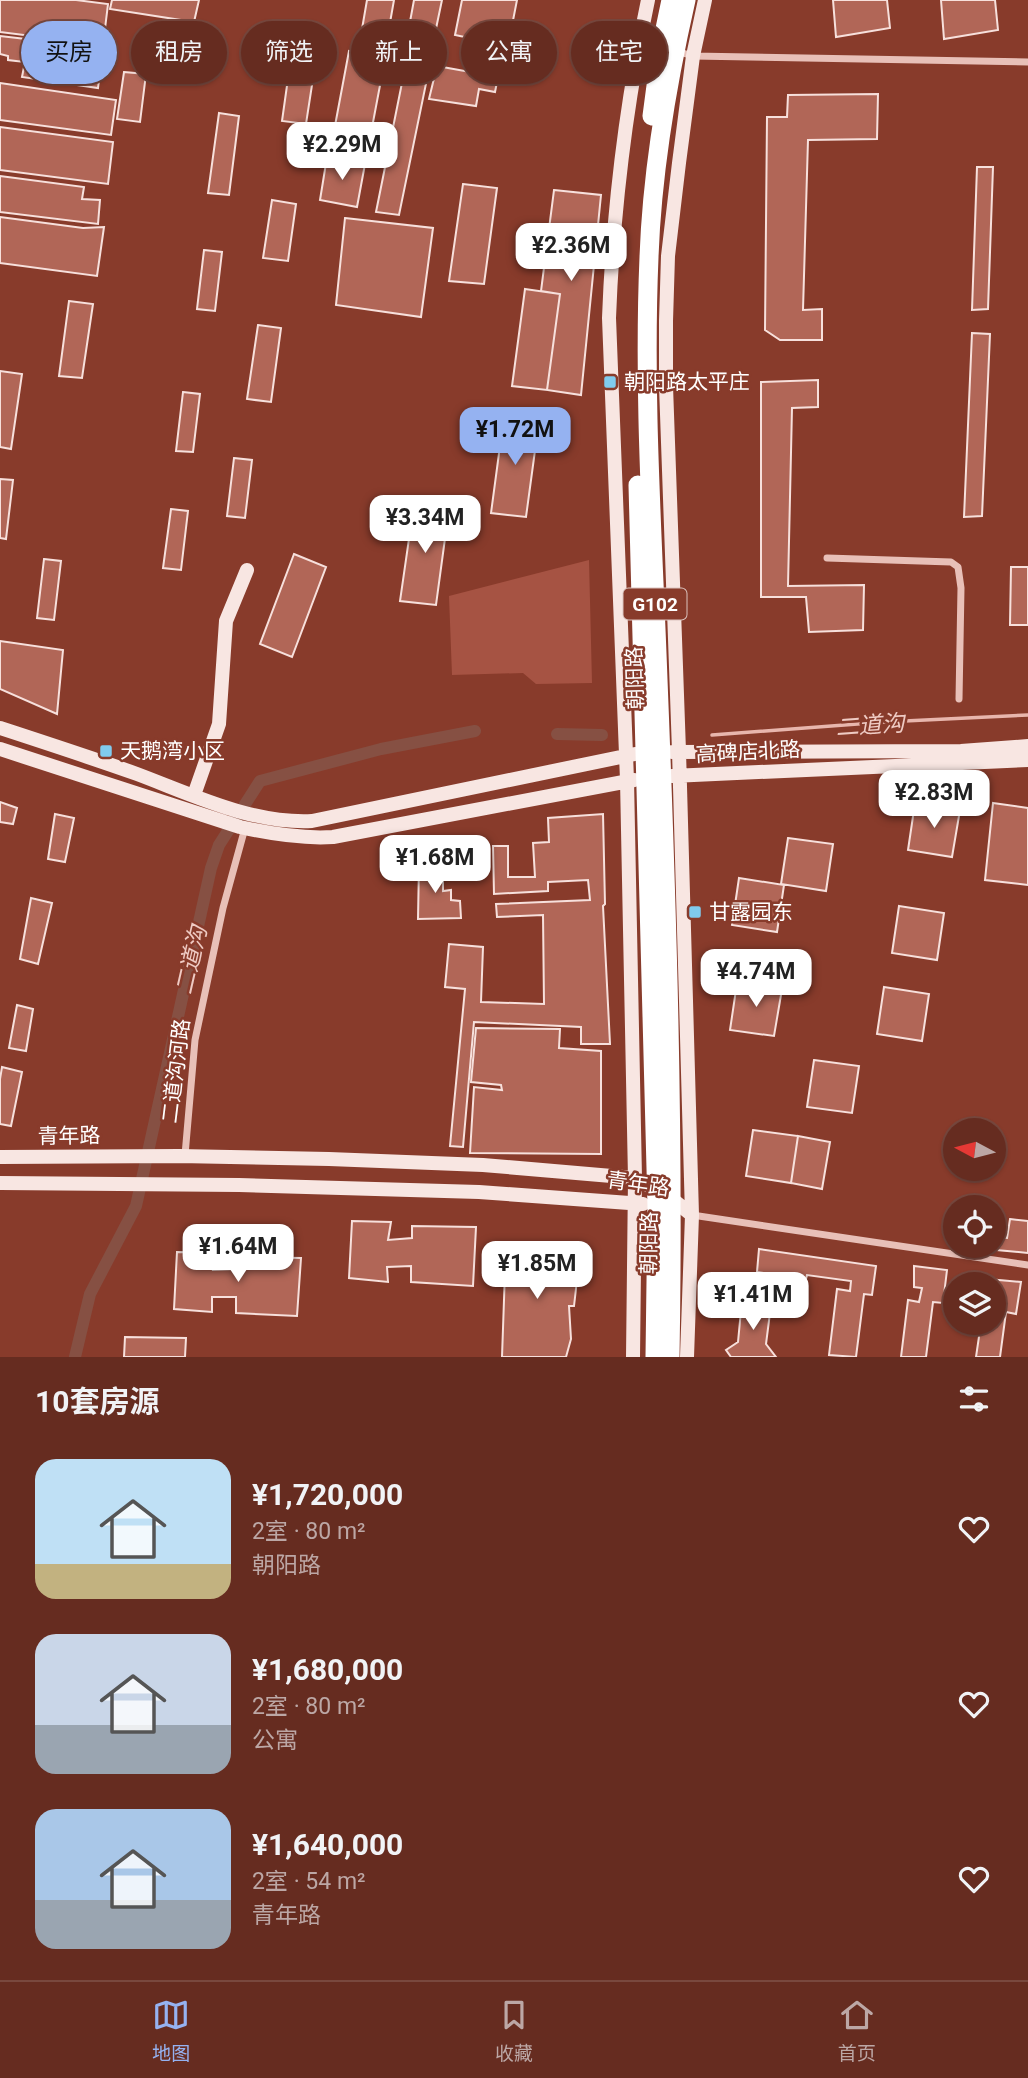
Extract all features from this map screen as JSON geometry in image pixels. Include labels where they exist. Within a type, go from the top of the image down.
[{"type":"highway","name":"朝阳路","points":[[671,0],[676,52]]},
{"type":"highway","name":"朝阳路","points":[[670,1357],[670,1204],[653,753],[635,387],[636,254],[643,181],[676,52],[686,0]]},
{"type":"highway","name":"朝阳路","points":[[655,1357],[670,1204]]},
{"type":"street","name":"朝阳路","points":[[644,21],[648,0]]},
{"type":"street","name":"朝阳路","points":[[653,753],[676,52],[705,0]]},
{"type":"street","points":[[667,50],[676,52],[1028,62]]},
{"type":"street","name":"朝阳路","points":[[633,84],[613,239],[610,318],[653,753],[670,1204],[687,1357]]},
{"type":"street","points":[[827,558],[951,562],[958,567],[961,588],[959,699]]},
{"type":"street","points":[[194,795],[219,724],[226,621],[247,570]]},
{"type":"street","name":"高碑店北路","points":[[0,728],[244,813],[293,822],[312,821],[653,753],[961,751],[1028,746]]},
{"type":"street","name":"高碑店北路","points":[[0,748],[243,828],[292,837],[333,837],[654,778],[1028,760]]},
{"type":"street","name":"朝阳路","points":[[633,1357],[635,1178],[654,778]]},
{"type":"street","name":"二道沟河路","points":[[182,1156],[195,1040],[243,828]]},
{"type":"street","name":"青年路","points":[[0,1157],[329,1158],[470,1164],[635,1178],[670,1204]]},
{"type":"street","name":"青年路","points":[[0,1183],[170,1184],[479,1192],[670,1204]]},
{"type":"street","points":[[670,1204],[1028,1265]]},
{"type":"shaded area","points":[[589,560],[592,683],[536,684],[523,673],[452,675],[449,596]]},
{"type":"building","points":[[0,0],[76,0],[108,4],[106,21],[21,21],[21,35],[0,32]]},
{"type":"building","points":[[112,0],[199,0],[194,21],[110,9]]},
{"type":"building","points":[[367,0],[394,0],[390,21],[363,21]]},
{"type":"building","points":[[414,0],[442,0],[438,21],[410,21]]},
{"type":"building","points":[[462,0],[517,0],[513,21],[461,21],[461,36],[455,35]]},
{"type":"building","points":[[833,0],[887,0],[890,28],[836,37]]},
{"type":"building","points":[[941,0],[995,0],[998,30],[944,39]]},
{"type":"building","points":[[0,36],[21,38],[21,62],[8,60],[8,56],[0,54]]},
{"type":"building","points":[[349,51],[351,84],[380,84],[367,154],[331,147]]},
{"type":"building","points":[[447,68],[461,70],[461,84],[497,84],[495,92],[479,89],[476,106],[429,99],[433,84],[447,84]]},
{"type":"building","points":[[124,72],[131,73],[131,84],[145,84],[140,122],[117,119]]},
{"type":"building","points":[[0,83],[116,100],[111,135],[0,120]]},
{"type":"building","points":[[70,84],[98,84],[98,88]]},
{"type":"building","points":[[287,84],[312,84],[306,124],[282,121]]},
{"type":"building","points":[[402,84],[426,84],[399,215],[376,212]]},
{"type":"building","points":[[878,94],[877,139],[808,140],[803,310],[822,309],[822,340],[780,340],[765,330],[767,117],[787,117],[788,95]]},
{"type":"building","points":[[219,113],[239,116],[229,195],[208,193]]},
{"type":"building","points":[[0,127],[113,142],[108,184],[0,170]]},
{"type":"building","points":[[327,157],[365,164],[357,207],[320,200]]},
{"type":"building","points":[[977,167],[993,167],[988,309],[972,310]]},
{"type":"building","points":[[0,176],[84,187],[82,199],[100,200],[98,224],[0,212]]},
{"type":"building","points":[[463,184],[497,188],[484,284],[449,281]]},
{"type":"building","points":[[554,190],[601,195],[581,395],[547,390],[560,294],[541,291]]},
{"type":"building","points":[[272,200],[296,204],[288,261],[263,258]]},
{"type":"building","points":[[0,217],[83,228],[104,227],[97,276],[0,263]]},
{"type":"building","points":[[345,218],[433,228],[421,317],[336,305]]},
{"type":"building","points":[[204,250],[222,252],[215,311],[197,309]]},
{"type":"building","points":[[525,289],[560,294],[547,390],[512,386]]},
{"type":"building","points":[[69,301],[93,304],[82,378],[59,376]]},
{"type":"building","points":[[258,325],[281,328],[271,402],[247,399]]},
{"type":"building","points":[[972,333],[990,334],[982,516],[964,517]]},
{"type":"building","points":[[0,371],[22,374],[11,449],[0,447]]},
{"type":"building","points":[[818,380],[818,407],[792,408],[788,586],[864,585],[863,630],[809,632],[806,597],[761,597],[761,382]]},
{"type":"building","points":[[183,392],[200,394],[193,452],[176,451]]},
{"type":"building","points":[[504,416],[539,421],[526,517],[491,513]]},
{"type":"building","points":[[234,458],[252,460],[245,518],[227,516]]},
{"type":"building","points":[[0,479],[13,480],[6,539],[0,538]]},
{"type":"building","points":[[414,504],[449,509],[436,605],[400,601]]},
{"type":"building","points":[[171,509],[188,511],[181,570],[163,568]]},
{"type":"building","points":[[294,554],[326,567],[292,657],[260,644]]},
{"type":"building","points":[[44,559],[61,561],[54,620],[37,618]]},
{"type":"building","points":[[1011,567],[1028,567],[1028,625],[1010,625]]},
{"type":"building","points":[[0,641],[63,650],[57,714],[0,689]]},
{"type":"building","points":[[0,802],[17,808],[13,824],[0,822]]},
{"type":"building","points":[[915,803],[960,810],[952,857],[908,850]]},
{"type":"building","points":[[993,803],[1028,808],[1028,885],[985,880]]},
{"type":"building","points":[[55,814],[74,818],[65,862],[48,859]]},
{"type":"building","points":[[603,814],[603,906],[610,1044],[581,1044],[581,1027],[474,1022],[463,1147],[450,1146],[465,989],[445,987],[449,944],[483,947],[481,1002],[544,1004],[543,915],[497,917],[496,904],[590,900],[588,880],[548,882],[548,891],[494,894],[493,846],[508,846],[508,877],[535,877],[533,843],[549,842],[548,818]]},
{"type":"building","points":[[788,838],[833,844],[826,891],[781,884]]},
{"type":"building","points":[[419,864],[443,865],[443,891],[451,890],[451,900],[460,901],[461,918],[418,919]]},
{"type":"building","points":[[739,878],[784,885],[777,932],[732,925]]},
{"type":"building","points":[[31,898],[52,903],[38,964],[20,959]]},
{"type":"building","points":[[899,906],[944,913],[937,960],[892,953]]},
{"type":"building","points":[[737,983],[782,989],[774,1036],[730,1030]]},
{"type":"building","points":[[884,987],[929,994],[922,1041],[877,1034]]},
{"type":"building","points":[[17,1005],[33,1009],[26,1051],[9,1048]]},
{"type":"building","points":[[476,1028],[560,1029],[559,1048],[601,1051],[601,1154],[470,1153],[474,1087],[502,1090],[501,1085],[471,1082]]},
{"type":"building","points":[[814,1060],[859,1066],[852,1113],[807,1107]]},
{"type":"building","points":[[2,1067],[22,1072],[11,1126],[0,1124]]},
{"type":"building","points":[[753,1130],[798,1136],[791,1183],[746,1176]]},
{"type":"building","points":[[798,1136],[830,1142],[822,1189],[791,1183]]},
{"type":"building","points":[[1010,1219],[1028,1221],[1028,1253],[1006,1251]]},
{"type":"building","points":[[352,1221],[391,1222],[388,1240],[412,1238],[412,1226],[476,1227],[473,1286],[411,1282],[411,1266],[387,1267],[388,1282],[349,1278]]},
{"type":"building","points":[[506,1243],[545,1243],[549,1250],[565,1250],[571,1263],[567,1271],[577,1280],[574,1306],[569,1306],[571,1339],[566,1357],[502,1357]]},
{"type":"building","points":[[759,1249],[876,1266],[872,1295],[864,1294],[856,1357],[829,1355],[837,1289],[850,1291],[851,1281],[807,1275],[806,1279],[757,1272]]},
{"type":"building","points":[[177,1252],[216,1253],[213,1270],[237,1269],[238,1257],[301,1258],[297,1316],[236,1313],[236,1297],[212,1297],[212,1312],[174,1309]]},
{"type":"building","points":[[914,1266],[947,1270],[943,1272],[943,1303],[933,1302],[926,1357],[901,1357],[908,1300],[919,1302],[922,1288],[914,1287]]},
{"type":"building","points":[[1006,1281],[1021,1282],[1016,1314],[1006,1312]]},
{"type":"building","points":[[742,1300],[771,1305],[766,1344],[776,1357],[731,1357],[726,1350],[738,1342]]},
{"type":"building","points":[[979,1335],[1003,1335],[1000,1357],[976,1357]]},
{"type":"building","points":[[125,1337],[186,1338],[185,1357],[124,1357]]},
{"type":"waterway","name":"二道沟","points":[[712,735],[884,722],[1028,715]]},
{"type":"waterway","name":"二道沟","points":[[75,1357],[90,1294],[136,1206],[211,868],[219,845],[260,781],[381,749],[475,731]]},
{"type":"waterway","name":"二道沟","points":[[557,734],[602,735]]},
{"type":"place","name":"朝阳路太平庄","points":[[610,382]]},
{"type":"place","name":"天鹅湾小区","points":[[106,751]]},
{"type":"place","name":"甘露园东","points":[[695,912]]}]
